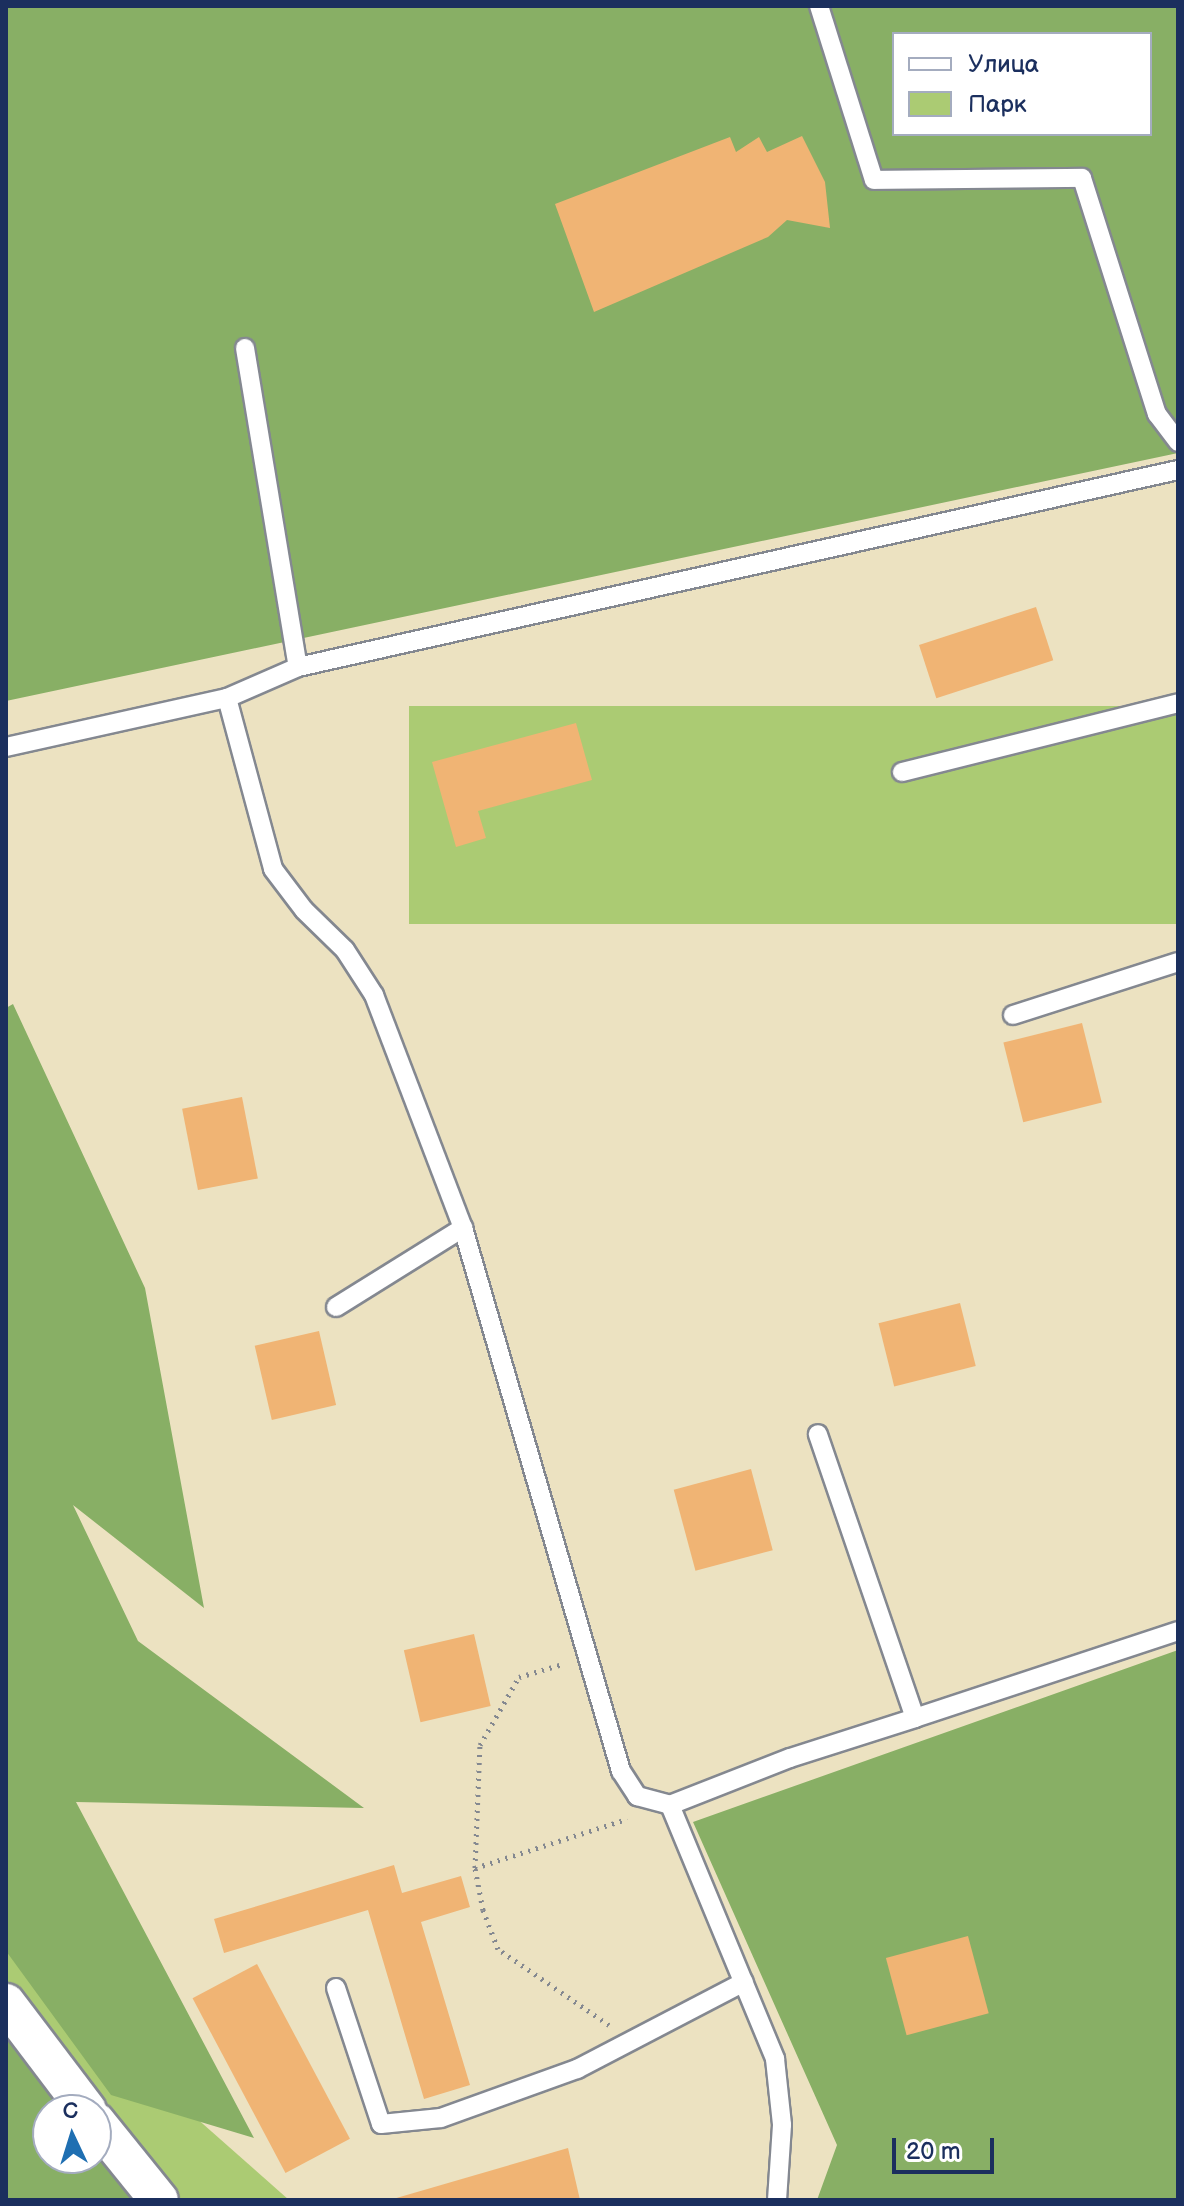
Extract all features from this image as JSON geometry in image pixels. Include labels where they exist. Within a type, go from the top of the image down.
[{"type":"street","points":[[6,2003],[75,2094]]},
{"type":"street","points":[[112,2142],[159,2200]]},
{"type":"lane","points":[[819,6],[874,180],[1082,178],[1157,414],[1178,442]]},
{"type":"lane","points":[[245,348],[298,667]]},
{"type":"lane","points":[[6,747],[227,698],[298,667],[1178,470]]},
{"type":"lane","points":[[227,698],[273,869],[304,910],[345,950],[374,995],[463,1228],[621,1771],[637,1796],[670,1805],[790,1758],[1178,1631]]},
{"type":"lane","points":[[902,772],[1178,703]]},
{"type":"lane","points":[[1013,1015],[1178,962]]},
{"type":"lane","points":[[336,1307],[463,1228]]},
{"type":"lane","points":[[818,1434],[915,1718]]},
{"type":"lane","points":[[670,1805],[775,2059],[782,2125],[777,2200]]},
{"type":"lane","points":[[336,1988],[381,2124],[441,2118],[577,2069],[744,1982]]},
{"type":"path","points":[[588,1657],[519,1677],[480,1745],[475,1868],[483,1910],[498,1949],[617,2030],[626,2044]]},
{"type":"path","points":[[475,1868],[670,1805]]},
{"type":"green space","points":[[6,6],[1178,6],[1178,453],[6,701]]},
{"type":"green space","points":[[409,706],[1178,706],[1178,924],[409,924]]},
{"type":"green space","points":[[13,1004],[145,1288],[204,1608],[73,1505],[138,1641],[364,1808],[76,1802],[254,2138],[110,2094],[6,1951],[6,1008]]},
{"type":"green space","points":[[1178,1650],[1178,2200],[817,2200],[837,2145],[693,1822]]},
{"type":"green space","points":[[6,1950],[289,2200],[159,2200],[112,2139],[112,2094],[77,2094],[6,2003]]},
{"type":"green space","points":[[6,2003],[75,2094],[32,2094],[32,2174],[112,2174],[112,2142],[159,2200],[6,2200]]},
{"type":"building","points":[[802,136],[825,182],[830,228],[787,220],[768,237],[594,312],[555,204],[730,137],[736,152],[759,137],[767,152]]},
{"type":"building","points":[[1036,607],[1053,660],[936,698],[919,645]]},
{"type":"building","points":[[576,723],[592,780],[478,811],[486,838],[456,847],[432,762]]},
{"type":"building","points":[[1082,1023],[1102,1103],[1023,1122],[1003,1043]]},
{"type":"building","points":[[242,1097],[258,1178],[198,1190],[182,1109]]},
{"type":"building","points":[[960,1303],[976,1366],[894,1386],[878,1323]]},
{"type":"building","points":[[319,1331],[336,1405],[272,1420],[255,1346]]},
{"type":"building","points":[[751,1469],[773,1550],[695,1571],[674,1490]]},
{"type":"building","points":[[474,1634],[491,1706],[420,1722],[404,1650]]},
{"type":"building","points":[[394,1865],[402,1893],[461,1876],[470,1907],[421,1922],[470,2085],[424,2099],[368,1910],[224,1953],[214,1919]]},
{"type":"building","points":[[968,1936],[989,2013],[907,2035],[886,1958]]},
{"type":"building","points":[[257,1964],[350,2139],[286,2173],[193,1998]]},
{"type":"building","points":[[568,2148],[580,2200],[393,2200],[393,2199]]}]
